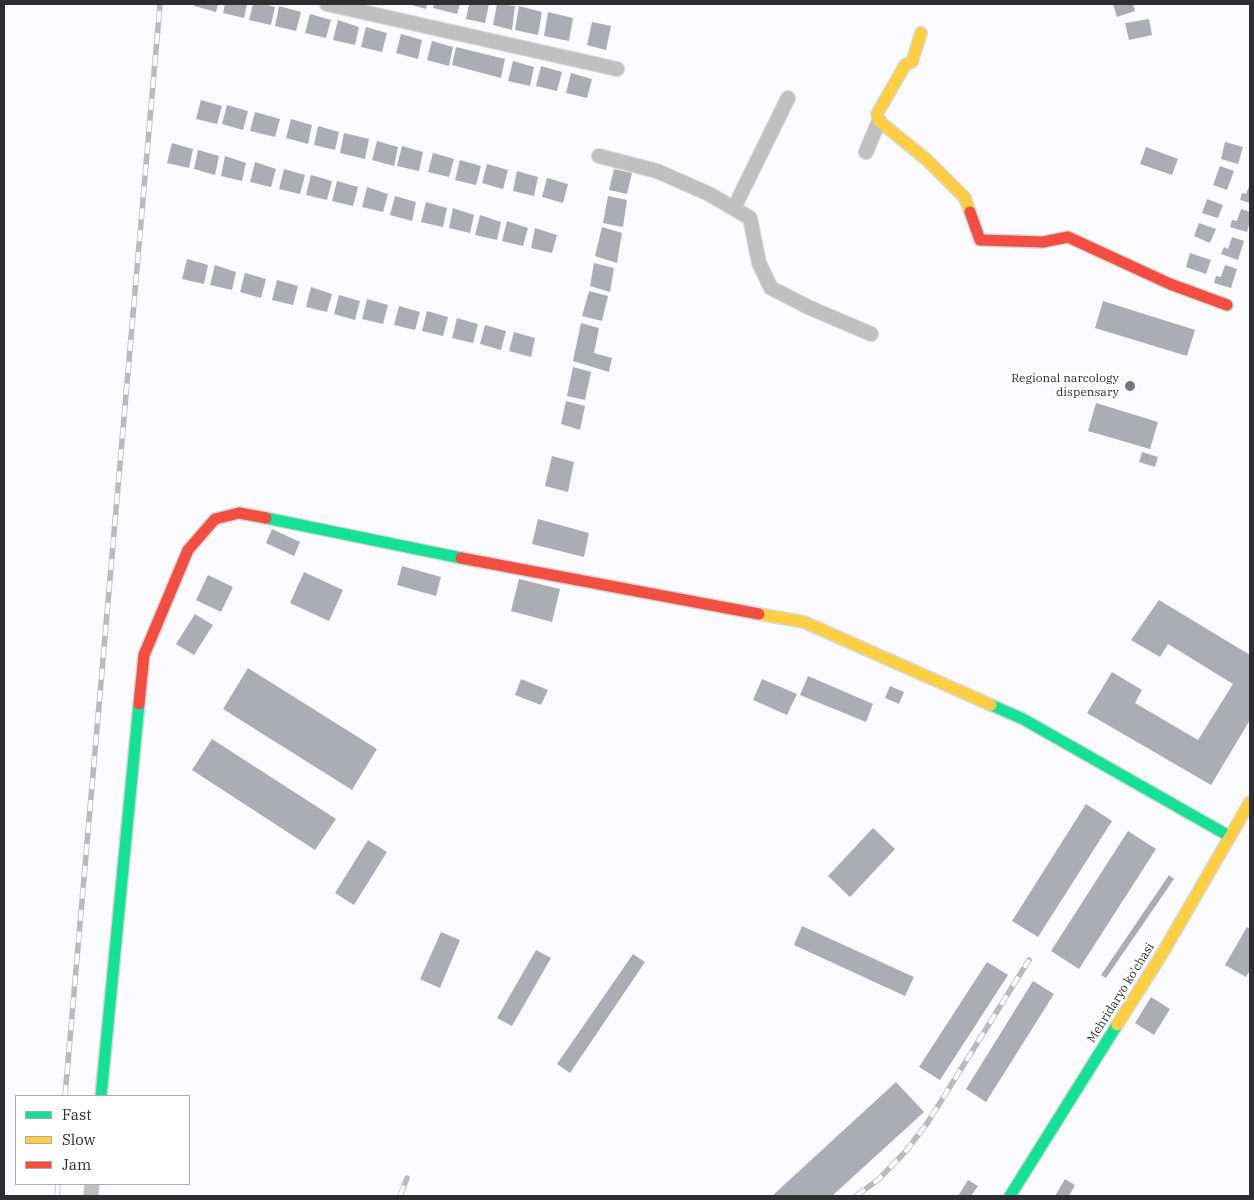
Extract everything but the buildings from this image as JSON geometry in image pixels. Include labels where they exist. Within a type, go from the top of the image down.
[{"type":"street","points":[[326,4],[617,68]]},
{"type":"street","points":[[866,152],[879,121],[878,114],[905,65],[912,62],[921,33]]},
{"type":"street","points":[[734,208],[788,98]]},
{"type":"street","points":[[879,121],[927,160],[965,198],[980,240],[1043,242],[1068,237],[1170,284],[1226,304]]},
{"type":"street","points":[[599,156],[657,171],[709,194],[750,218],[759,263],[771,288],[808,307],[871,334]]},
{"type":"street","points":[[101,1095],[144,655],[188,550],[215,519],[239,513],[518,570],[804,622],[1023,719],[1229,836]]},
{"type":"street","name":"Мehridaryo ko'chasi","points":[[1010,1196],[1160,957],[1250,802]]},
{"type":"railway","points":[[65,1095],[160,4]]},
{"type":"railway","points":[[856,1196],[879,1179],[906,1151],[928,1122],[1029,960]]},
{"type":"railway","points":[[400,1196],[407,1178]]},
{"type":"railway","points":[[57,1196],[58,1185]]},
{"type":"traffic: fast","points":[[266,518],[461,558]]},
{"type":"traffic: fast","points":[[101,1095],[139,704]]},
{"type":"traffic: fast","points":[[991,705],[1023,719],[1229,836]]},
{"type":"traffic: fast","points":[[1010,1196],[1117,1025]]},
{"type":"traffic: slow","points":[[921,33],[912,62],[905,65],[877,114],[879,121],[927,160],[965,198],[970,212]]},
{"type":"traffic: slow","points":[[759,614],[804,622],[991,705]]},
{"type":"traffic: slow","points":[[1117,1025],[1162,954],[1250,802]]},
{"type":"traffic: jam","points":[[970,212],[980,240],[1043,242],[1068,237],[1170,284],[1227,305]]},
{"type":"traffic: jam","points":[[139,704],[144,655],[188,550],[215,519],[239,513],[266,518]]},
{"type":"traffic: jam","points":[[461,558],[759,614]]},
{"type":"place","name":"Regional narcology dispensary","points":[[1130,386]]}]
